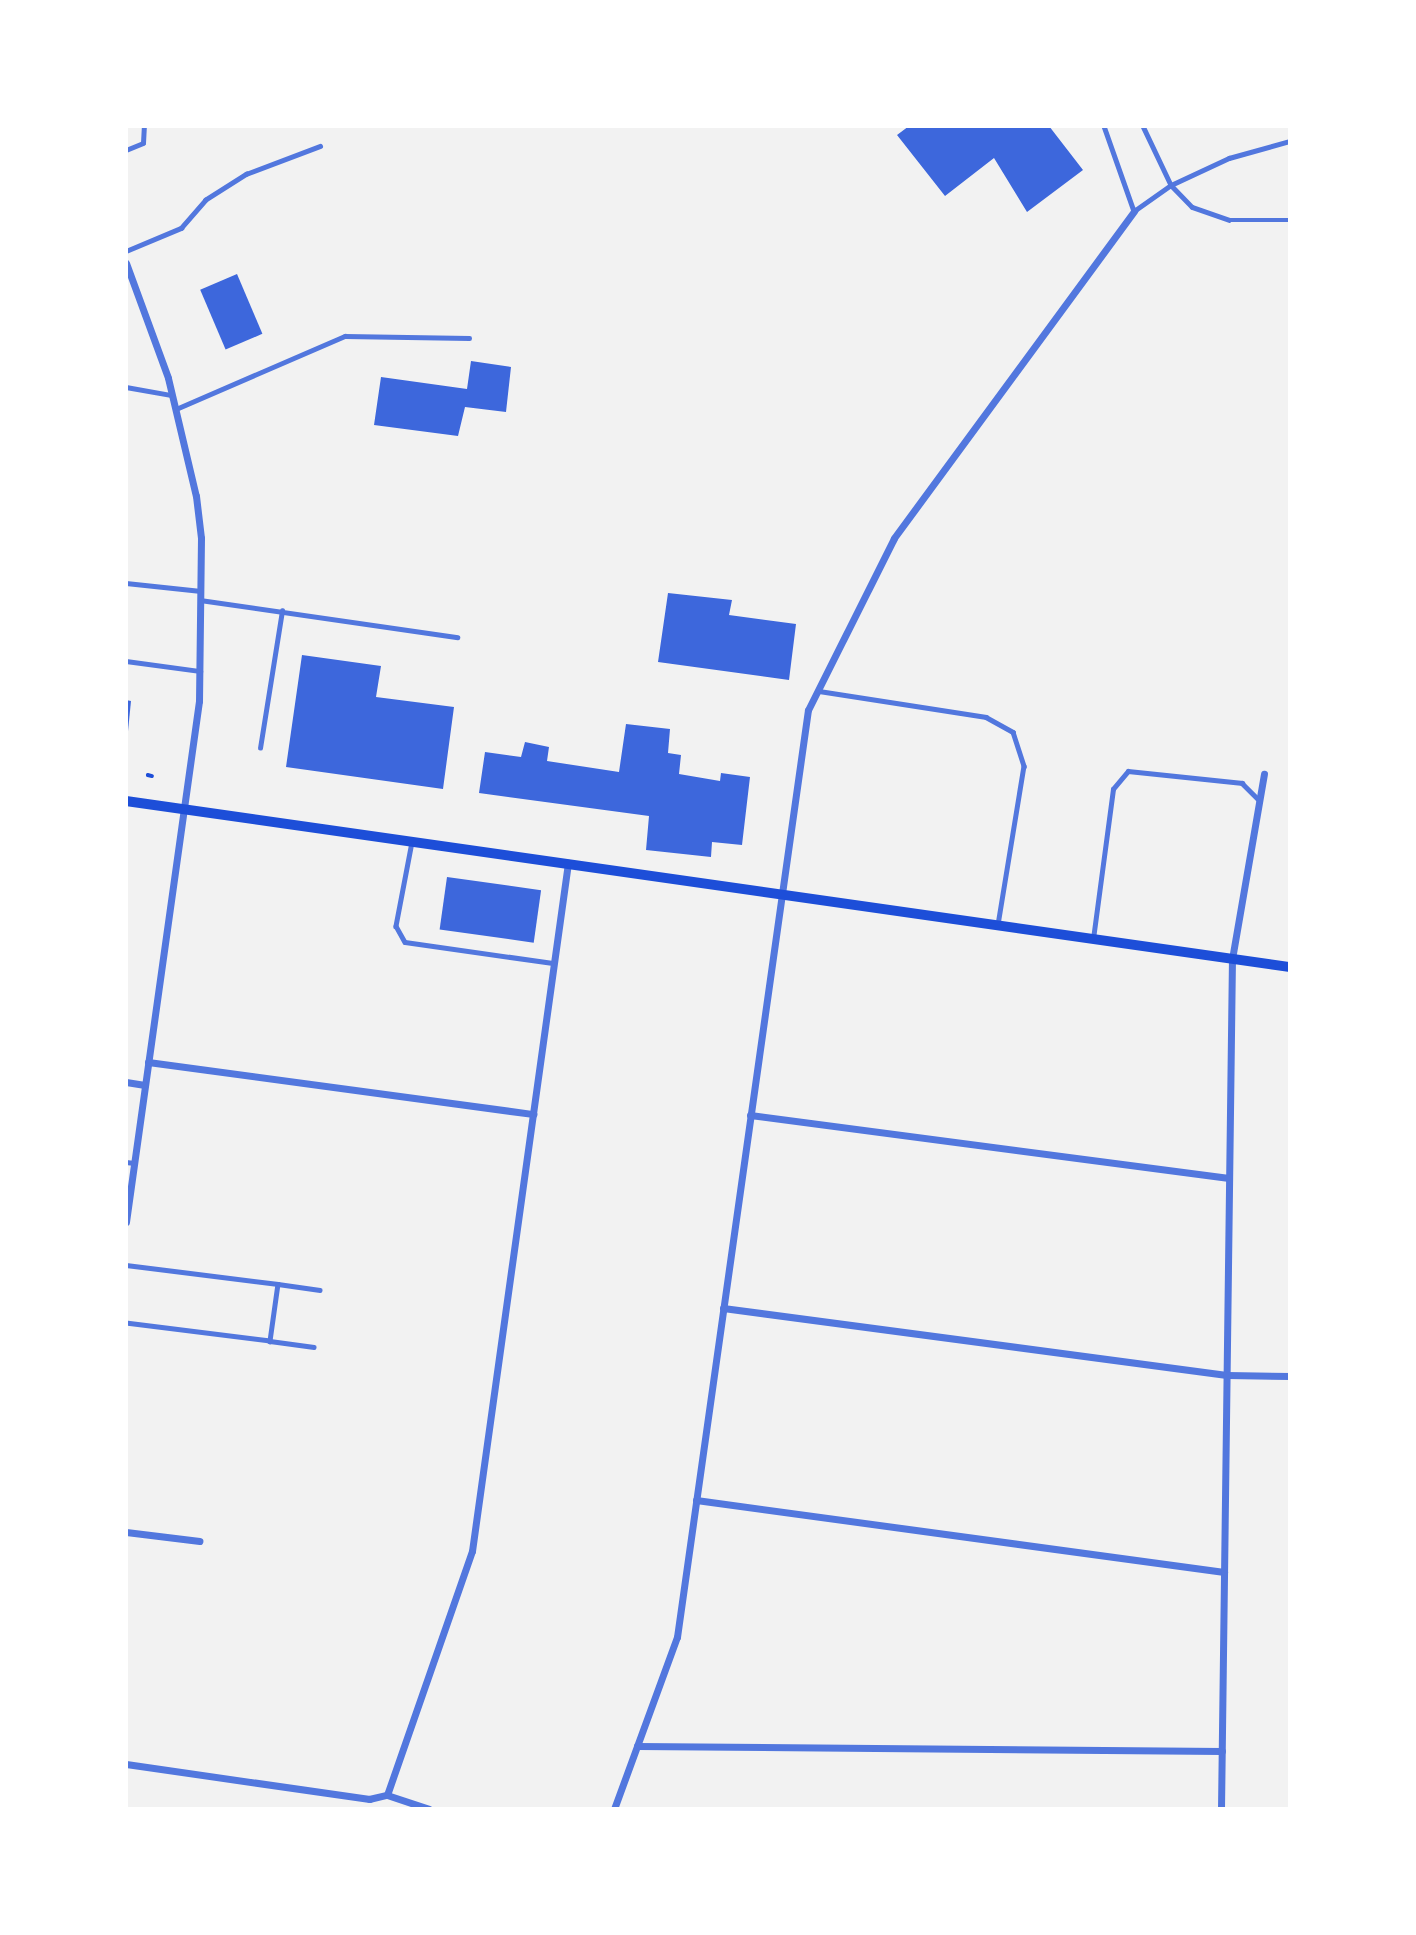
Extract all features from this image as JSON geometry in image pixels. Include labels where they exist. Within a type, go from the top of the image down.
[{"type":"main road","points":[[126,801],[1290,967]]},
{"type":"street","points":[[614,1809],[677,1637],[808,710],[894,538],[1134,211]]},
{"type":"street","points":[[126,263],[172,395],[197,496],[201,591],[201,671],[195,738],[181,808],[145,1085],[130,1163],[126,1222]]},
{"type":"street","points":[[1222,1809],[1232,959],[1264,774]]},
{"type":"street","points":[[387,1795],[472,1551],[568,863]]},
{"type":"street","points":[[148,1062],[534,1114]]},
{"type":"street","points":[[126,1082],[145,1085]]},
{"type":"street","points":[[750,1115],[1229,1178]]},
{"type":"street","points":[[723,1308],[1227,1375],[1290,1376]]},
{"type":"street","points":[[696,1500],[1224,1572]]},
{"type":"street","points":[[126,1532],[199,1541]]},
{"type":"street","points":[[636,1746],[1222,1751]]},
{"type":"street","points":[[126,1764],[369,1799],[387,1795],[429,1809]]},
{"type":"lane","points":[[126,150],[142,143],[144,126]]},
{"type":"lane","points":[[1104,126],[1134,211],[1171,185],[1229,159],[1290,141]]},
{"type":"lane","points":[[1143,126],[1171,185],[1192,206],[1229,220],[1290,220]]},
{"type":"lane","points":[[126,251],[181,228],[205,200],[247,174],[320,146]]},
{"type":"lane","points":[[176,409],[345,336],[469,338]]},
{"type":"lane","points":[[126,387],[172,395]]},
{"type":"lane","points":[[126,583],[201,591]]},
{"type":"lane","points":[[201,600],[457,637]]},
{"type":"lane","points":[[260,748],[282,611]]},
{"type":"lane","points":[[126,661],[201,671]]},
{"type":"lane","points":[[818,691],[986,717],[1013,732],[1024,766],[998,926]]},
{"type":"lane","points":[[1093,940],[1112,789],[1128,771],[1242,783],[1259,800]]},
{"type":"lane","points":[[412,841],[396,926],[405,942],[554,964]]},
{"type":"lane","points":[[126,1265],[320,1290]]},
{"type":"lane","points":[[270,1341],[278,1284]]},
{"type":"lane","points":[[126,1323],[314,1347]]},
{"type":"building","points":[[909,126],[1049,126],[1083,170],[1027,212],[994,158],[945,196],[897,135]]},
{"type":"building","points":[[237,274],[262,334],[226,349],[200,290]]},
{"type":"building","points":[[471,361],[511,367],[506,412],[465,407],[458,436],[374,425],[381,377],[467,389]]},
{"type":"building","points":[[668,593],[732,600],[729,615],[796,624],[789,680],[658,662]]},
{"type":"building","points":[[302,655],[381,666],[376,697],[454,707],[443,789],[286,767]]},
{"type":"building","points":[[126,700],[131,701],[128,731],[126,730]]},
{"type":"building","points":[[626,724],[670,729],[668,753],[681,755],[679,774],[720,781],[721,773],[750,777],[742,845],[712,842],[711,857],[646,850],[649,816],[479,793],[485,752],[521,757],[525,742],[549,747],[547,761],[619,772]]},
{"type":"building","points":[[447,877],[541,890],[534,943],[440,929]]}]
